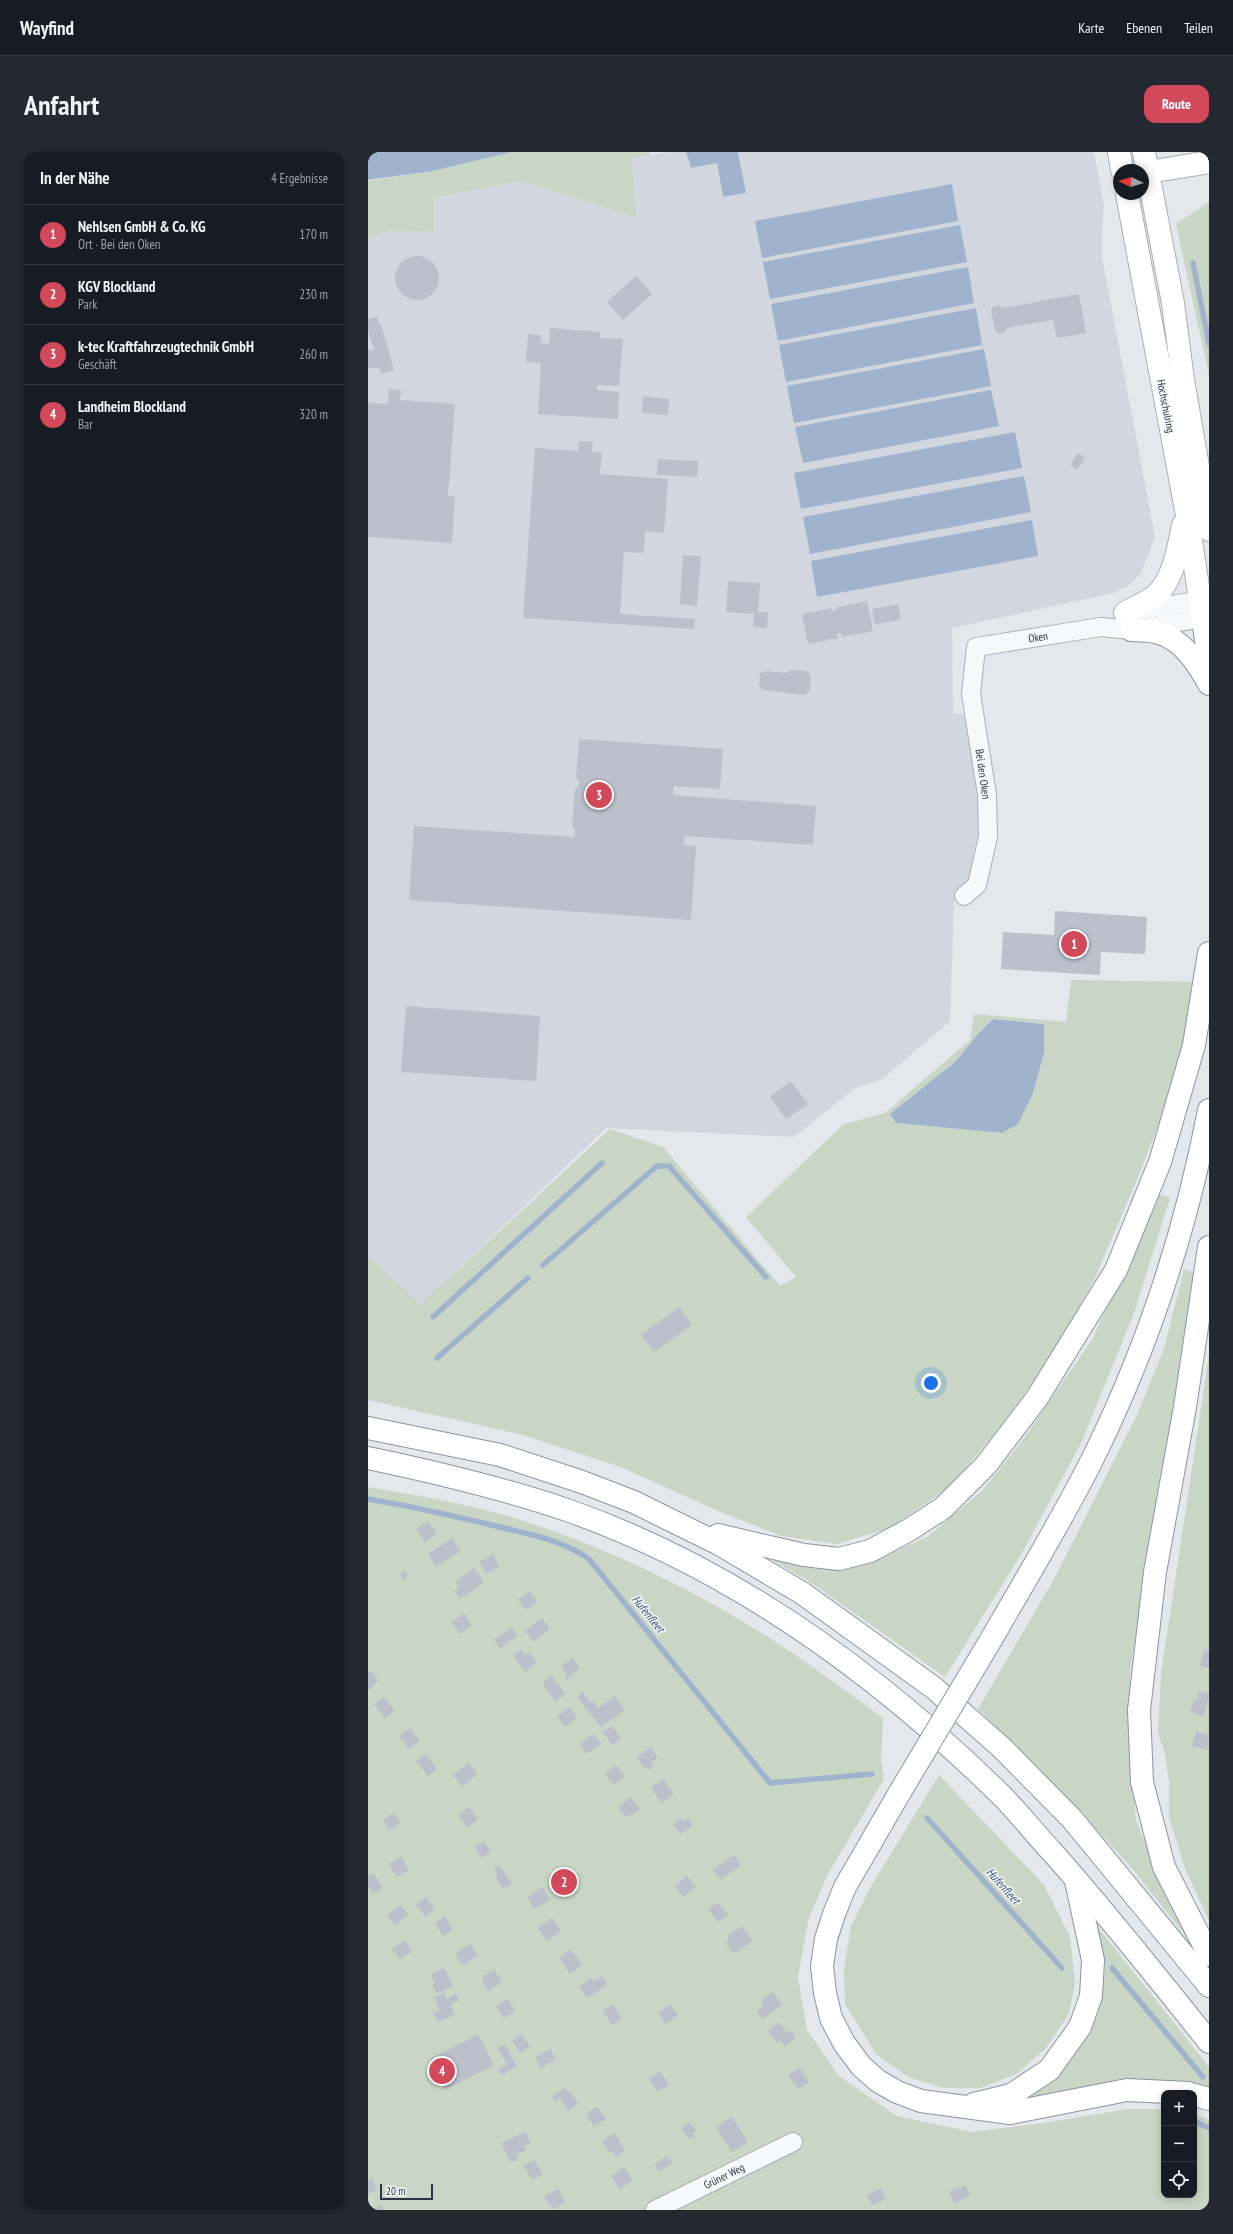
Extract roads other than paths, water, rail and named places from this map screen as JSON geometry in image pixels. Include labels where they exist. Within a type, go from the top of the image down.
[{"type":"main road","points":[[1119,152],[1121,164]]},
{"type":"main road","points":[[1149,166],[1209,162]]},
{"type":"main road","name":"Hochschulring","points":[[1149,186],[1173,303],[1182,380],[1209,530]]},
{"type":"main road","name":"Hochschulring","points":[[1128,200],[1205,609],[1209,663]]},
{"type":"main road","points":[[1186,510],[1177,557],[1168,578],[1156,595],[1128,621],[1160,633],[1177,643],[1197,662],[1209,684]]},
{"type":"main road","points":[[691,1530],[804,1555],[839,1559],[870,1551],[909,1530],[943,1508],[986,1465],[1037,1398],[1116,1270],[1160,1162],[1194,1045],[1209,953]]},
{"type":"main road","points":[[1161,2092],[1126,2090],[1010,2113],[921,2101],[897,2092],[878,2081],[861,2066],[844,2043],[831,2018],[825,1993],[822,1966],[826,1939],[834,1914],[859,1860],[989,1643],[1062,1517],[1093,1458],[1128,1380],[1152,1317],[1175,1248],[1209,1110]]},
{"type":"main road","points":[[1209,1247],[1185,1407],[1155,1572],[1139,1710],[1142,1782],[1164,1867],[1209,1955]]},
{"type":"main road","points":[[368,1428],[500,1455],[582,1482],[634,1502],[743,1556],[802,1593],[934,1688],[1002,1748],[1072,1819],[1209,1986]]},
{"type":"main road","points":[[368,1458],[472,1481],[569,1511],[644,1542],[717,1578],[779,1615],[882,1688],[962,1758],[1003,1797],[1127,1939],[1209,2042]]},
{"type":"main road","points":[[368,1466],[426,1470]]},
{"type":"main road","points":[[960,2107],[1011,2095],[1049,2070],[1080,2027],[1091,1996],[1093,1960],[1075,1878]]},
{"type":"main road","points":[[1197,2096],[1209,2099]]},
{"type":"street","name":"Oken","points":[[976,647],[1205,609]]},
{"type":"street","name":"Bei den Oken","points":[[964,896],[976,885],[988,837],[987,795],[971,694],[976,647]]},
{"type":"street","name":"Grüner Weg","points":[[655,2210],[793,2142]]},
{"type":"water","points":[[368,152],[512,152],[433,171],[368,180]]},
{"type":"water","points":[[686,152],[738,152],[746,193],[723,197],[717,163],[691,168]]},
{"type":"water","points":[[952,184],[958,221],[762,258],[755,221]]},
{"type":"water","points":[[960,225],[967,262],[770,299],[763,262]]},
{"type":"water","points":[[968,267],[974,303],[778,341],[771,304]]},
{"type":"water","points":[[976,308],[982,345],[786,382],[779,345]]},
{"type":"water","points":[[984,349],[991,386],[794,423],[787,386]]},
{"type":"water","points":[[991,390],[999,426],[803,463],[795,427]]},
{"type":"water","points":[[1015,432],[1022,468],[801,509],[794,473]]},
{"type":"water","points":[[1024,476],[1031,512],[810,554],[803,517]]},
{"type":"water","points":[[1032,520],[1038,556],[817,597],[811,561]]},
{"type":"water","points":[[993,1019],[1044,1024],[1044,1053],[1033,1093],[1018,1124],[1002,1133],[896,1123],[890,1114],[956,1061],[976,1036]]},
{"type":"waterway","points":[[1193,263],[1209,344]]},
{"type":"waterway","points":[[433,1317],[602,1163]]},
{"type":"waterway","points":[[543,1265],[657,1166],[669,1166],[766,1277]]},
{"type":"waterway","points":[[437,1358],[528,1278]]},
{"type":"waterway","name":"Hufenfleet","points":[[368,1499],[430,1511],[529,1534],[566,1546],[589,1559],[770,1783],[872,1774]]},
{"type":"waterway","name":"Hufenfleet","points":[[927,1818],[1062,1968]]},
{"type":"waterway","name":"Hufenfleet","points":[[1112,1968],[1203,2077]]},
{"type":"waterway","name":"Hufenfleet","points":[[1197,2122],[1209,2128]]},
{"type":"place","name":"k-tec Kraftfahrzeugtechnik GmbH","points":[[599,795]]},
{"type":"place","name":"Nehlsen GmbH & Co. KG","points":[[1074,944]]},
{"type":"place","name":"KGV Blockland","points":[[564,1882]]},
{"type":"place","name":"Landheim Blockland","points":[[442,2071]]}]
